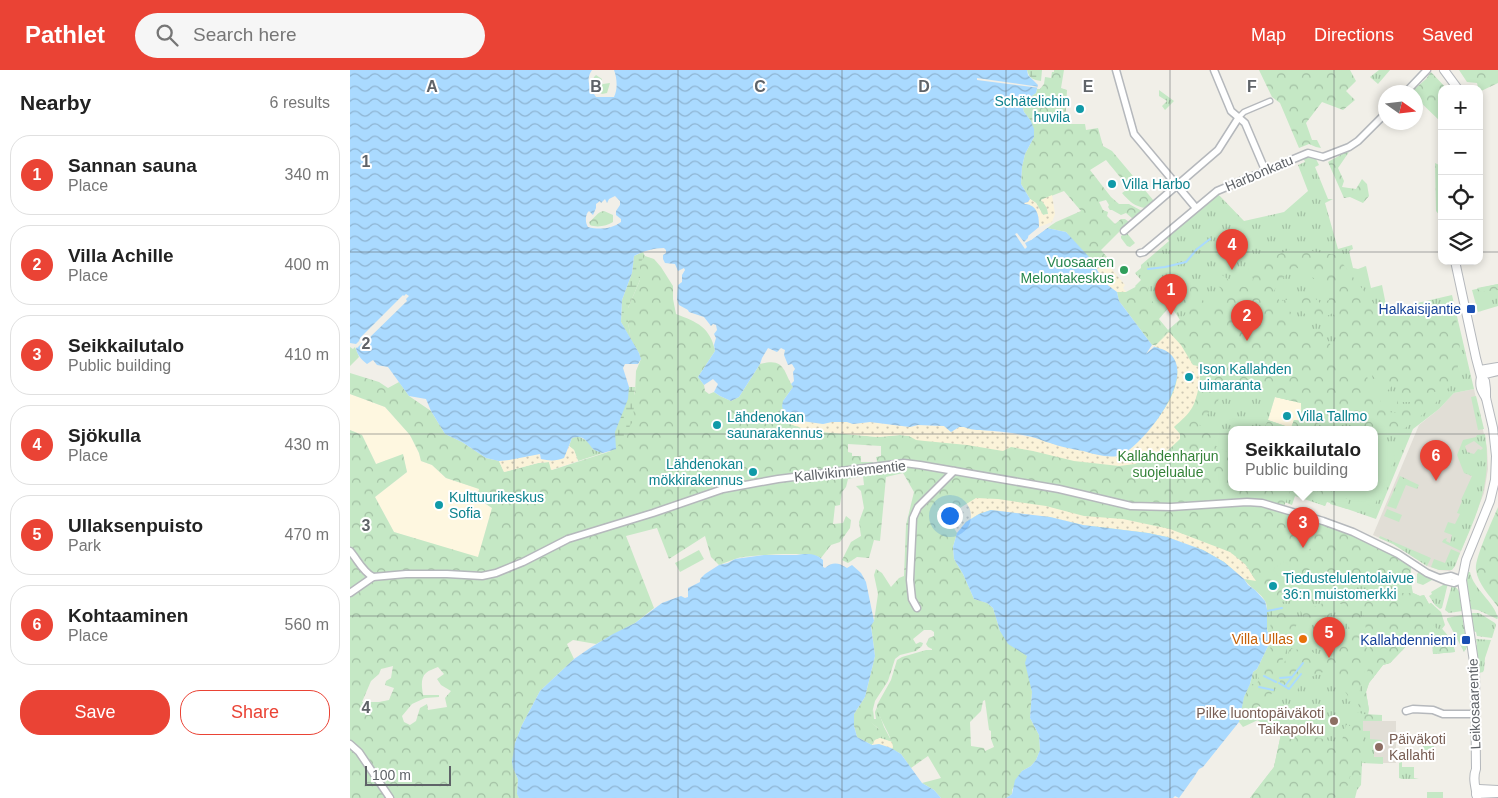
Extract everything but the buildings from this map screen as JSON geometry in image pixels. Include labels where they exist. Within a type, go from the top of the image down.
[{"type":"street","points":[[1116,70],[1134,134],[1196,208]]},
{"type":"street","points":[[1214,70],[1231,110],[1247,127],[1265,170]]},
{"type":"street","points":[[1413,85],[1427,70]]},
{"type":"street","points":[[1444,70],[1455,85]]},
{"type":"street","points":[[1124,231],[1218,150],[1244,112],[1270,101]]},
{"type":"street","name":"Harbonkatu","points":[[1140,253],[1144,252],[1217,191],[1308,153],[1322,157],[1349,147],[1358,141],[1378,121]]},
{"type":"street","points":[[1456,265],[1482,376],[1496,447],[1495,480],[1487,510],[1466,560],[1462,580]]},
{"type":"street","points":[[1482,376],[1498,369]]},
{"type":"street","name":"Kallvikinniementie","points":[[373,577],[430,574],[482,576],[496,573],[523,562],[568,539],[653,513],[712,492],[746,484],[904,463],[1059,488],[1136,506],[1172,507],[1247,502],[1262,503],[1353,532],[1398,554],[1427,573],[1441,578],[1451,576],[1462,580]]},
{"type":"street","points":[[917,608],[912,599],[910,580],[913,518],[918,507],[954,471]]},
{"type":"street","points":[[350,551],[368,574],[373,577],[350,593]]},
{"type":"street","name":"Leikosaarentie","points":[[1462,580],[1475,669],[1476,769],[1474,775],[1477,794]]},
{"type":"street","points":[[1406,711],[1413,709],[1433,710],[1443,714],[1476,714]]},
{"type":"street","points":[[350,744],[359,752],[390,798]]},
{"type":"street","points":[[1477,794],[1498,791]]},
{"type":"shaded area","points":[[1474,389],[1487,448],[1488,469],[1484,493],[1455,566],[1450,571],[1439,570],[1427,566],[1393,544],[1373,535],[1419,425],[1439,409],[1454,393]]},
{"type":"shaded area","points":[[350,394],[385,407],[410,435],[421,461],[432,465],[446,478],[480,489],[477,499],[492,508],[478,558],[394,532],[375,497],[407,472],[403,455],[376,464],[362,435],[350,430]]},
{"type":"shaded area","points":[[1275,397],[1301,403],[1302,421],[1295,426],[1286,426],[1268,420]]},
{"type":"shaded area","name":"Päiväkoti Kallahti","points":[[1363,721],[1396,721],[1396,763],[1362,763]]},
{"type":"green space","points":[[1027,70],[1042,70],[1041,81],[1032,78]]},
{"type":"green space","points":[[1054,70],[1064,70],[1061,88],[1067,90],[1065,124],[1085,124],[1086,130],[1098,128],[1103,146],[1112,151],[1154,201],[1146,208],[1135,205],[1130,201],[1122,193],[1129,188],[1106,160],[1090,170],[1111,197],[1119,204],[1129,204],[1142,211],[1133,219],[1126,213],[1121,215],[1110,210],[1106,200],[1099,202],[1103,210],[1108,212],[1107,216],[1115,224],[1121,219],[1129,222],[1101,250],[1107,257],[1098,264],[1093,265],[1066,232],[1047,228],[1081,211],[1064,191],[1041,200],[1047,207],[1048,214],[1043,215],[1021,184],[1025,154],[1034,137],[1031,121],[1024,112],[1022,105],[1023,102],[1036,93],[1037,89],[1040,89],[1044,84],[1045,77],[1051,78]]},
{"type":"green space","points":[[1259,70],[1350,70],[1356,81],[1346,91],[1355,100],[1343,110],[1322,102],[1306,123],[1312,140],[1317,140],[1321,148],[1309,144],[1299,148],[1280,103],[1272,97]]},
{"type":"green space","points":[[1379,70],[1390,70],[1378,84],[1370,77]]},
{"type":"green space","points":[[1459,70],[1498,70],[1498,83],[1483,90],[1483,85],[1467,82]]},
{"type":"green space","points":[[1431,72],[1443,85],[1438,85],[1438,119],[1423,105],[1423,85],[1419,85]]},
{"type":"green space","points":[[596,75],[602,79],[601,82],[603,84],[610,83],[607,93],[602,94],[595,90],[592,82]]},
{"type":"green space","points":[[1159,90],[1174,101],[1165,110],[1162,106],[1167,101],[1159,96]]},
{"type":"green space","points":[[1351,149],[1338,168],[1344,181],[1342,187],[1356,189],[1362,179],[1367,184],[1369,196],[1363,203],[1350,197],[1344,198],[1328,162]]},
{"type":"green space","name":"Kallahdenharjun suojelualue","points":[[1309,155],[1315,157],[1319,165],[1315,167],[1328,199],[1333,199],[1325,203],[1338,249],[1352,245],[1353,249],[1349,251],[1353,268],[1358,269],[1366,266],[1371,288],[1382,285],[1387,310],[1452,295],[1474,389],[1454,393],[1439,409],[1413,429],[1376,519],[1327,502],[1325,506],[1295,496],[1292,505],[1282,501],[909,457],[910,427],[1117,456],[1165,407],[1161,348],[1154,347],[1180,320],[1170,305],[1157,316],[1135,286],[1141,280],[1135,273],[1141,268],[1141,265],[1169,241],[1166,237],[1217,193],[1244,221],[1284,212],[1308,191],[1298,165],[1305,162],[1303,157]]},
{"type":"green space","points":[[1435,163],[1438,164],[1438,213],[1436,211]]},
{"type":"green space","points":[[604,211],[613,215],[613,222],[602,226],[590,225],[589,222]]},
{"type":"green space","points":[[1126,232],[1135,243],[1130,247],[1121,238]]},
{"type":"green space","name":"Kallahdenharjun suojelualue","points":[[1293,249],[1336,255],[1381,313],[1410,305],[1413,318],[1454,307],[1460,350],[1455,376],[1445,393],[1438,400],[1398,433],[1391,430],[1378,431],[1378,426],[1360,426],[1330,414],[1321,419],[1318,426],[1292,426],[1294,420],[1302,421],[1301,403],[1219,380],[1221,392],[1218,401],[1199,425],[1217,433],[1212,443],[1228,453],[1228,491],[1290,491],[1282,511],[1349,534],[1396,557],[1411,567],[1410,579],[1412,589],[1395,581],[1360,584],[1353,581],[1292,601],[1270,602],[1245,564],[1230,552],[1170,529],[1123,519],[1084,516],[1046,506],[998,499],[949,520],[957,533],[953,547],[954,559],[974,599],[987,603],[993,608],[1000,631],[1027,656],[1032,692],[1030,718],[1039,735],[1040,750],[1031,766],[1022,771],[1012,790],[1012,794],[1006,798],[941,798],[934,790],[922,783],[941,778],[928,756],[911,768],[901,754],[892,749],[891,739],[880,717],[877,705],[891,680],[897,660],[926,650],[932,650],[926,644],[929,638],[934,636],[934,632],[924,630],[913,639],[916,644],[923,643],[922,646],[916,651],[900,655],[895,659],[888,681],[875,701],[870,721],[883,735],[875,740],[872,745],[857,737],[854,726],[854,714],[865,697],[875,656],[871,625],[874,621],[878,594],[874,575],[876,569],[882,573],[891,587],[899,578],[904,576],[906,525],[914,492],[903,473],[886,477],[880,541],[874,540],[869,558],[857,557],[848,563],[842,560],[851,542],[861,536],[859,522],[864,508],[861,491],[856,486],[864,485],[863,476],[848,479],[846,487],[842,492],[840,505],[835,506],[833,524],[843,523],[846,516],[851,520],[850,528],[840,542],[831,545],[821,558],[794,554],[768,555],[738,558],[719,565],[711,557],[705,536],[669,559],[657,528],[626,536],[654,608],[635,623],[596,644],[573,640],[567,644],[574,659],[540,691],[515,743],[513,768],[518,779],[517,793],[519,798],[350,798],[350,430],[362,435],[376,464],[403,454],[407,472],[375,497],[394,532],[478,557],[492,508],[477,498],[479,489],[446,478],[432,465],[421,461],[410,435],[385,407],[350,394],[350,373],[379,382],[388,388],[399,382],[409,396],[431,411],[445,434],[462,442],[486,458],[499,461],[504,472],[549,462],[552,470],[611,451],[635,393],[636,371],[641,359],[631,340],[628,308],[640,280],[640,262],[645,256],[654,259],[673,286],[676,314],[702,326],[710,336],[715,351],[698,377],[704,385],[705,391],[709,394],[714,392],[731,401],[739,397],[760,364],[774,362],[782,367],[793,387],[783,401],[783,409],[791,416],[790,424],[811,431],[878,437],[900,435],[909,436],[917,440],[1003,451],[1011,447],[1090,463],[1135,464],[1156,454],[1164,454],[1180,434],[1174,427],[1196,400],[1197,392],[1191,359],[1168,332],[1156,345],[1152,345],[1119,301],[1117,292],[1126,292],[1141,284],[1148,287],[1151,300],[1158,307],[1165,302],[1169,307],[1159,319],[1168,330],[1187,311],[1177,308],[1190,292],[1190,284],[1196,283],[1202,295],[1201,299],[1208,304],[1218,306],[1216,299],[1221,289],[1214,281],[1215,274],[1218,272],[1230,281],[1241,284],[1244,287],[1250,286],[1253,279],[1248,273],[1248,267]],"holes":[[[1295,267],[1321,284],[1328,294],[1329,300],[1320,303],[1313,297],[1302,297],[1280,301],[1273,292],[1285,276]],[[1296,306],[1314,322],[1333,313],[1338,322],[1332,333],[1337,338],[1340,348],[1334,351],[1321,329],[1305,331],[1289,310]],[[1366,372],[1369,372],[1387,391],[1396,382],[1398,386],[1397,404],[1400,405],[1403,402],[1412,402],[1413,404],[1405,404],[1397,409],[1396,413],[1389,412],[1380,402],[1384,395],[1380,393],[1377,396],[1370,388]],[[1440,390],[1441,393],[1424,403],[1423,400],[1426,395]],[[848,444],[881,446],[881,456],[876,457],[878,465],[874,466],[873,462],[861,462],[861,456],[852,456],[852,453],[848,452]],[[1306,541],[1311,548],[1301,557],[1295,549],[1301,542],[1303,544]],[[393,666],[391,678],[386,681],[385,685],[394,688],[389,700],[362,702],[371,681],[379,674],[381,669]],[[438,667],[444,674],[437,679],[441,685],[451,691],[445,698],[447,707],[428,710],[427,704],[420,708],[416,721],[410,725],[404,722],[402,716],[412,704],[425,698],[439,697],[439,695],[423,695],[422,683],[424,675]],[[985,700],[989,730],[991,731],[994,747],[985,751],[984,748],[971,746],[970,722],[981,711],[983,701]]]},
{"type":"green space","points":[[643,252],[645,256],[640,263],[640,280],[628,308],[631,340],[621,322],[622,300],[632,273],[634,256]]},
{"type":"green space","points":[[1498,284],[1498,306],[1478,312],[1472,290]]},
{"type":"green space","points":[[1498,284],[1498,290],[1481,292],[1477,288]]},
{"type":"green space","points":[[350,347],[353,349],[355,347],[359,357],[350,366]]},
{"type":"green space","points":[[635,387],[633,421],[616,449],[611,451],[600,394]]},
{"type":"green space","points":[[1476,396],[1484,429],[1478,430],[1471,397]]},
{"type":"green space","points":[[1268,420],[1285,426],[1265,426]]},
{"type":"green space","points":[[1217,433],[1228,439],[1228,453],[1211,443]]},
{"type":"green space","points":[[1485,434],[1487,466],[1485,481],[1478,508],[1461,551],[1442,542],[1447,538],[1446,541],[1450,543],[1452,535],[1444,532],[1448,522],[1455,524],[1460,514],[1457,513],[1461,500],[1472,476],[1464,473],[1457,455],[1463,440],[1476,437],[1477,435]],"holes":[[[1474,441],[1483,448],[1481,450],[1478,449],[1474,454],[1467,452],[1465,446]]]},
{"type":"green space","points":[[578,436],[589,442],[593,449],[603,453],[578,461],[574,450],[569,446],[572,438]]},
{"type":"green space","points":[[1378,449],[1396,456],[1374,507],[1335,491],[1378,491]]},
{"type":"green space","points":[[915,467],[1014,482],[1133,509],[1259,505],[1341,531],[1378,547],[1411,567],[1410,579],[1413,593],[1420,596],[1424,595],[1429,604],[1431,603],[1441,612],[1445,625],[1442,629],[1450,640],[1455,652],[1433,654],[1432,635],[1417,635],[1390,663],[1383,665],[1369,683],[1366,692],[1369,710],[1368,715],[1363,721],[1363,731],[1370,731],[1370,739],[1382,740],[1382,750],[1374,750],[1374,757],[1383,757],[1383,764],[1362,763],[1361,785],[1357,790],[1355,798],[1250,798],[1274,767],[1281,734],[1258,720],[1243,727],[1239,722],[1244,697],[1253,672],[1257,669],[1271,640],[1266,625],[1266,603],[1262,596],[1244,579],[1282,520],[1279,516],[1240,575],[1207,553],[1172,539],[1084,525],[1035,514],[997,510],[985,512],[964,524],[955,538]]},
{"type":"green space","points":[[1400,476],[1419,485],[1417,489],[1406,485],[1396,509],[1387,506]]},
{"type":"green space","points":[[1294,491],[1312,491],[1308,500],[1293,494]]},
{"type":"green space","points":[[1317,491],[1330,491],[1325,506],[1313,501]]},
{"type":"green space","points":[[1337,494],[1349,500],[1347,509],[1330,504],[1334,495],[1336,496]]},
{"type":"green space","points":[[1498,507],[1498,607],[1482,585],[1477,575],[1476,565]]},
{"type":"green space","points":[[1387,509],[1402,515],[1399,522],[1384,516]]},
{"type":"green space","points":[[1380,536],[1431,558],[1427,566],[1393,544],[1379,538]]},
{"type":"green space","points":[[1451,549],[1460,553],[1452,570],[1439,570],[1431,567],[1434,559],[1445,563]]},
{"type":"green space","points":[[699,550],[704,559],[680,572],[675,563]]},
{"type":"green space","points":[[1285,561],[1291,569],[1279,577],[1273,569]]},
{"type":"green space","points":[[1419,572],[1432,580],[1423,585],[1417,583],[1417,574]]},
{"type":"green space","points":[[1467,572],[1470,572],[1475,584],[1496,612],[1497,619],[1478,610],[1469,609]]},
{"type":"green space","points":[[1443,585],[1448,585],[1442,608],[1440,609],[1429,596],[1432,594],[1431,592]]},
{"type":"green space","points":[[1452,585],[1458,589],[1462,611],[1449,613],[1445,610]]},
{"type":"green space","points":[[1413,593],[1420,596],[1424,595],[1429,604],[1431,603],[1434,606],[1430,615],[1432,624],[1437,629],[1442,629],[1452,643],[1455,652],[1433,654],[1432,635],[1417,635],[1390,663],[1383,665],[1369,683],[1366,692],[1369,710],[1365,711],[1358,706],[1370,661],[1370,648],[1359,595]]},
{"type":"green space","points":[[1356,596],[1366,642],[1367,661],[1357,696],[1347,702],[1348,696],[1331,670],[1302,678],[1297,691],[1291,691],[1279,686],[1284,663],[1291,648],[1322,655],[1326,652],[1334,636],[1350,638],[1351,634],[1346,616],[1347,606],[1338,604],[1336,598]]},
{"type":"green space","points":[[1333,599],[1332,612],[1320,629],[1304,619],[1300,609],[1311,608]]},
{"type":"green space","points":[[1278,610],[1296,610],[1298,621],[1282,661],[1273,691],[1266,704],[1250,719],[1239,722],[1244,697],[1250,684],[1257,684],[1259,678],[1257,676],[1273,642],[1270,628],[1273,612]]},
{"type":"green space","points":[[1470,613],[1479,613],[1495,623],[1492,638],[1477,636],[1476,632],[1473,631]]},
{"type":"green space","points":[[1462,615],[1467,647],[1464,652],[1447,620],[1447,618]]},
{"type":"green space","points":[[1476,639],[1491,640],[1485,658],[1484,670],[1479,673],[1475,646],[1477,645]]},
{"type":"green space","points":[[1276,702],[1281,717],[1311,723],[1314,715],[1318,716],[1312,736],[1341,744],[1346,725],[1350,726],[1354,711],[1363,714],[1382,715],[1382,721],[1363,721],[1361,775],[1350,776],[1348,785],[1335,798],[1250,798],[1274,767],[1281,734],[1257,720],[1269,706],[1274,705]]},
{"type":"green space","points":[[877,707],[892,742],[880,738],[882,735],[878,728],[869,721],[873,709],[874,719],[876,719],[875,712]]},
{"type":"green space","points":[[1423,746],[1434,746],[1434,761],[1423,761]]},
{"type":"green space","points":[[1402,762],[1402,767],[1414,767],[1414,778],[1419,779],[1399,778],[1399,763]]},
{"type":"green space","points":[[1427,792],[1443,792],[1443,798],[1427,798]]},
{"type":"sand","points":[[1052,195],[1055,214],[1052,222],[1039,227],[1039,218],[1035,208],[1024,203],[1030,199],[1036,203],[1043,215],[1048,214],[1047,208],[1041,200]]},
{"type":"sand","points":[[1105,261],[1125,285],[1123,288],[1126,292],[1117,292],[1105,283],[1093,265],[1101,264]]},
{"type":"sand","points":[[1169,332],[1181,345],[1193,365],[1198,366],[1200,376],[1197,394],[1191,409],[1174,427],[1180,434],[1180,439],[1164,454],[1156,454],[1135,464],[1119,466],[1074,461],[1011,447],[1003,451],[916,440],[909,436],[900,435],[878,437],[811,431],[790,424],[791,416],[802,421],[823,424],[832,422],[853,424],[870,422],[910,427],[918,425],[944,426],[951,432],[959,427],[964,427],[1030,437],[1121,455],[1151,427],[1161,414],[1175,387],[1177,374],[1175,362],[1166,352],[1154,347]]},
{"type":"sand","points":[[569,446],[574,450],[578,461],[551,470],[549,462],[504,472],[499,461],[539,454],[540,459],[555,460],[564,457]]},
{"type":"sand","points":[[976,498],[998,499],[1046,506],[1084,516],[1123,519],[1170,529],[1230,552],[1245,564],[1256,581],[1244,579],[1224,562],[1203,550],[1167,537],[1083,525],[1050,517],[991,510],[979,514],[966,522],[957,533],[949,520],[955,511]]},
{"type":"sand","points":[[880,738],[892,742],[892,749],[872,745],[875,740]]},
{"type":"water","points":[[350,70],[592,70],[589,81],[596,97],[614,97],[617,83],[614,70],[1027,70],[1028,75],[1038,85],[1036,93],[1023,102],[1022,105],[1034,129],[1034,137],[1025,154],[1021,184],[1030,199],[1024,203],[1035,209],[1039,227],[1028,236],[1031,240],[1047,228],[1066,232],[1090,258],[1105,283],[1117,292],[1119,301],[1152,345],[1146,354],[1154,347],[1170,354],[1177,366],[1176,382],[1169,400],[1158,418],[1132,447],[1117,456],[1097,455],[1023,435],[964,427],[959,427],[951,432],[944,426],[918,425],[910,427],[870,422],[853,424],[832,422],[823,424],[802,421],[791,416],[782,406],[783,401],[793,387],[791,384],[794,381],[793,372],[795,369],[792,364],[788,365],[784,355],[785,350],[781,348],[777,352],[768,348],[739,397],[731,401],[714,392],[718,384],[713,379],[704,385],[698,377],[715,351],[716,338],[714,334],[717,330],[716,325],[713,324],[711,326],[704,317],[689,312],[679,305],[677,299],[678,285],[682,282],[682,275],[685,270],[684,268],[678,271],[675,264],[665,263],[663,255],[666,253],[666,250],[664,248],[656,249],[634,256],[632,273],[622,300],[621,322],[641,359],[638,364],[625,364],[623,368],[629,387],[628,399],[615,432],[616,449],[603,453],[593,449],[584,439],[576,437],[572,438],[564,458],[561,459],[541,459],[540,454],[499,461],[486,458],[462,442],[445,434],[426,399],[409,396],[388,367],[377,365],[373,360],[367,364],[357,353],[356,344],[350,343]],"holes":[[[615,196],[620,201],[616,215],[621,219],[621,222],[605,228],[588,227],[586,221],[587,214],[589,211],[593,215],[596,204],[600,201],[601,203],[605,199],[607,203],[609,199]]]},
{"type":"water","points":[[991,510],[1050,517],[1083,525],[1167,537],[1203,550],[1224,562],[1265,601],[1267,630],[1271,640],[1257,669],[1253,672],[1244,697],[1239,722],[1203,767],[1199,769],[1179,798],[1175,796],[1173,798],[1006,798],[1012,794],[1015,780],[1022,771],[1031,766],[1036,760],[1040,750],[1039,735],[1030,718],[1032,692],[1025,663],[1027,656],[1008,644],[1000,631],[993,608],[987,603],[974,599],[954,559],[953,547],[957,533],[966,522],[979,514]]},
{"type":"water","points":[[811,554],[823,560],[823,567],[825,568],[833,564],[839,564],[847,568],[852,565],[861,573],[866,582],[874,621],[871,626],[875,656],[865,697],[854,714],[854,726],[857,737],[872,745],[879,744],[901,754],[922,783],[934,790],[941,798],[519,798],[517,794],[518,779],[512,761],[515,743],[522,725],[540,691],[574,659],[613,634],[635,623],[662,603],[681,596],[688,597],[688,588],[700,582],[700,579],[705,574],[719,565],[735,559],[764,555]]},
{"type":"pier","points":[[977,78],[1040,87],[1040,88],[977,80]]},
{"type":"pier","points":[[1042,226],[1031,237],[1045,226],[1050,226],[1025,243],[1027,247],[1025,249],[1015,234],[1017,233],[1024,242]]},
{"type":"pier","points":[[403,295],[409,296],[406,299],[407,301],[363,344],[357,348],[354,346]]},
{"type":"waterway","points":[[1148,269],[1186,262],[1197,249],[1210,239]]},
{"type":"waterway","points":[[1267,611],[1282,608]]},
{"type":"waterway","points":[[1285,686],[1303,663]]},
{"type":"waterway","points":[[1279,683],[1289,689],[1301,674]]},
{"type":"waterway","points":[[1264,676],[1276,682]]},
{"type":"waterway","points":[[1280,678],[1292,677]]},
{"type":"waterway","points":[[1259,687],[1273,690]]},
{"type":"place","name":"Schätelichin huvila","points":[[1080,109]]},
{"type":"place","name":"Villa Harbo","points":[[1112,184]]},
{"type":"place","name":"Vuosaaren Melontakeskus","points":[[1124,270]]},
{"type":"place","name":"Sjökulla","points":[[1232,270]]},
{"type":"place","name":"Halkaisijantie","points":[[1471,309]]},
{"type":"place","name":"Sannan sauna","points":[[1171,315]]},
{"type":"place","name":"Villa Achille","points":[[1247,341]]},
{"type":"place","name":"Ison Kallahden uimaranta","points":[[1189,377]]},
{"type":"place","name":"Villa Tallmo","points":[[1287,416]]},
{"type":"place","name":"Lähdenokan saunarakennus","points":[[717,425]]},
{"type":"place","name":"Lähdenokan mökkirakennus","points":[[753,472]]},
{"type":"place","name":"Kohtaaminen","points":[[1436,481]]},
{"type":"place","name":"Kulttuurikeskus Sofia","points":[[439,505]]},
{"type":"place","name":"Seikkailutalo","points":[[1303,548]]},
{"type":"place","name":"Tiedustelulentolaivue 36:n muistomerkki","points":[[1273,586]]},
{"type":"place","name":"Villa Ullas","points":[[1303,639]]},
{"type":"place","name":"Kallahdenniemi","points":[[1466,640]]},
{"type":"place","name":"Ullaksenpuisto","points":[[1329,658]]},
{"type":"place","name":"Pilke luontopäiväkoti Taikapolku","points":[[1334,721]]},
{"type":"place","name":"Päiväkoti Kallahti","points":[[1379,747]]}]
